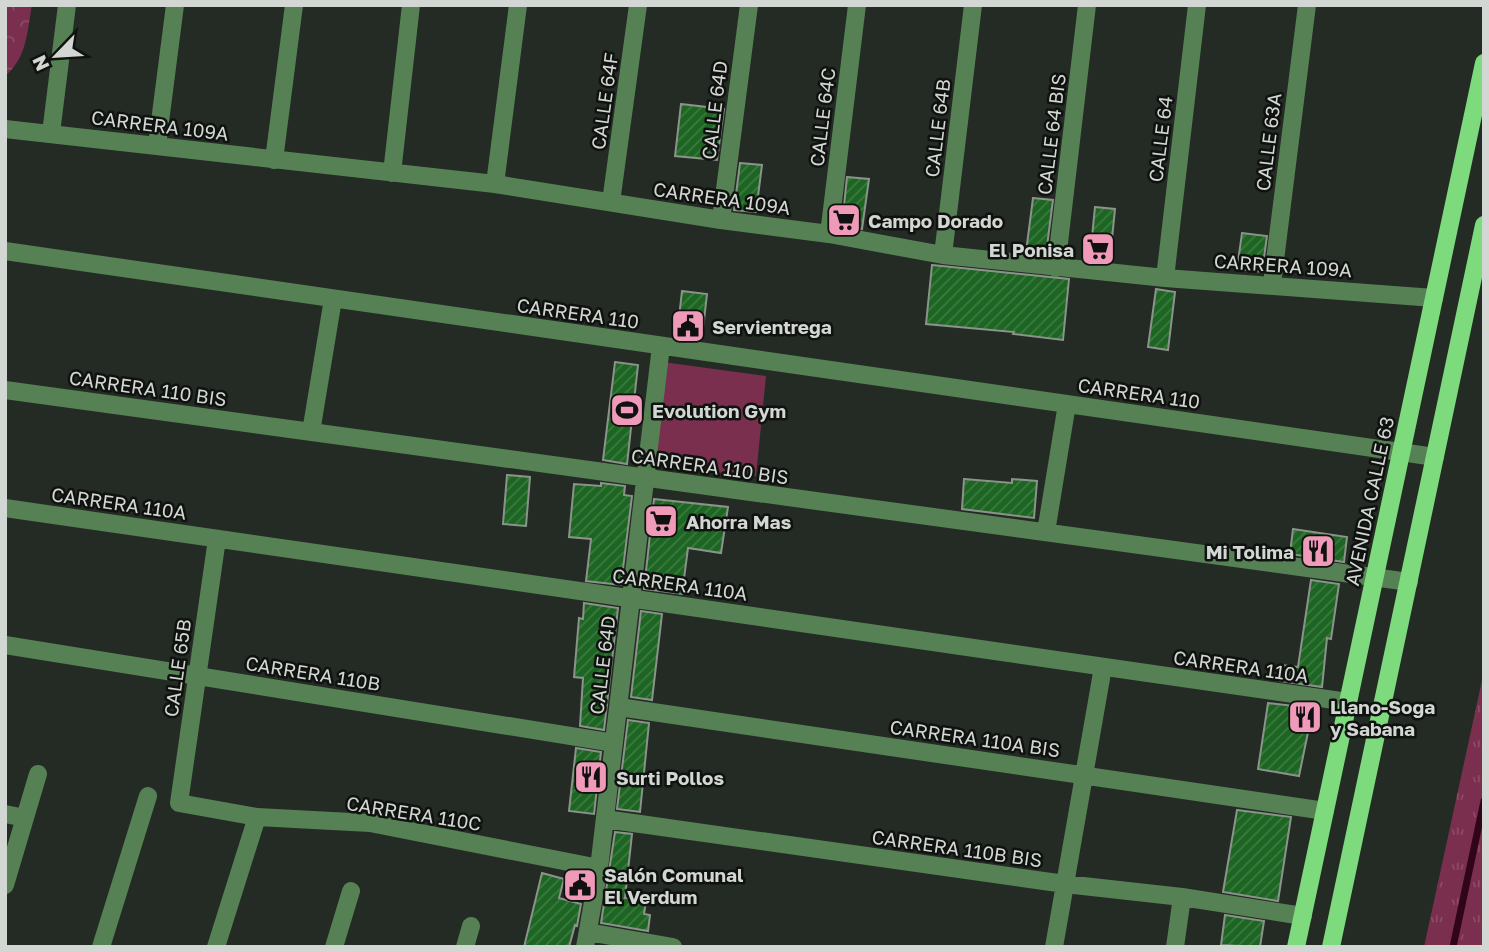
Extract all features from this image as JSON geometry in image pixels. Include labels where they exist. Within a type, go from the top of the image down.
[{"type":"main road","name":"AVENIDA CALLE 63","points":[[1296,947],[1484,63]]},
{"type":"main road","points":[[1331,947],[1484,225]]},
{"type":"street","points":[[51,133],[67,5]]},
{"type":"street","points":[[157,145],[175,5]]},
{"type":"street","points":[[274,160],[294,5]]},
{"type":"street","points":[[392,173],[411,5]]},
{"type":"street","points":[[495,184],[518,5]]},
{"type":"street","name":"CALLE 64F","points":[[611,202],[638,5]]},
{"type":"street","name":"CALLE 64D","points":[[721,220],[749,5]]},
{"type":"street","name":"CALLE 64C","points":[[829,234],[857,5]]},
{"type":"street","name":"CALLE 64B","points":[[943,255],[973,5]]},
{"type":"street","name":"CALLE 64 BIS","points":[[1056,268],[1087,5]]},
{"type":"street","name":"CALLE 64","points":[[1165,278],[1198,5]]},
{"type":"street","name":"CALLE 63A","points":[[1272,284],[1307,5]]},
{"type":"street","name":"CARRERA 109A","points":[[5,129],[495,184],[721,220],[829,234],[943,255],[1165,278],[1434,298]]},
{"type":"street","name":"CARRERA 110","points":[[5,251],[1435,457]]},
{"type":"street","points":[[311,432],[333,299]]},
{"type":"street","name":"CALLE 64D","points":[[586,939],[606,819],[661,346]]},
{"type":"street","name":"CARRERA 110 BIS","points":[[5,390],[1409,582]]},
{"type":"street","points":[[1045,533],[1066,404]]},
{"type":"street","name":"CARRERA 110A","points":[[5,508],[1348,702]]},
{"type":"street","name":"CALLE 65B","points":[[179,803],[217,539]]},
{"type":"street","name":"CARRERA 110B","points":[[5,645],[614,743]]},
{"type":"street","points":[[1054,947],[1103,667]]},
{"type":"street","name":"CARRERA 110A BIS","points":[[618,707],[1325,811]]},
{"type":"street","points":[[5,885],[38,774]]},
{"type":"street","points":[[101,947],[148,796]]},
{"type":"street","name":"CARRERA 110C","points":[[179,803],[257,817],[370,823],[599,868]]},
{"type":"street","points":[[5,814],[25,818]]},
{"type":"street","points":[[215,947],[257,817]]},
{"type":"street","name":"CARRERA 110B BIS","points":[[606,819],[1065,884],[1182,897],[1303,916]]},
{"type":"street","points":[[334,947],[351,891]]},
{"type":"street","points":[[1175,947],[1182,897]]},
{"type":"street","points":[[465,947],[471,926]]},
{"type":"street","points":[[586,939],[673,947]]},
{"type":"green space","points":[[5,5],[32,5],[22,53],[5,76]]},
{"type":"green space","points":[[663,362],[766,376],[756,476],[651,466]]},
{"type":"green space","points":[[1484,671],[1484,947],[1424,947]]},
{"type":"building","points":[[681,104],[724,109],[717,160],[675,156]]},
{"type":"building","points":[[740,163],[762,165],[756,212],[734,210]]},
{"type":"building","points":[[847,177],[869,179],[862,229],[842,225]]},
{"type":"building","points":[[1033,198],[1053,200],[1046,254],[1026,252]]},
{"type":"building","points":[[1095,207],[1115,209],[1110,259],[1090,257]]},
{"type":"building","points":[[1242,233],[1267,236],[1262,272],[1237,269]]},
{"type":"building","points":[[932,265],[1069,279],[1063,340],[1013,334],[1014,332],[926,324]]},
{"type":"building","points":[[1156,289],[1175,292],[1168,350],[1148,347]]},
{"type":"building","points":[[682,291],[707,294],[702,338],[677,335]]},
{"type":"building","points":[[615,362],[638,365],[627,464],[603,460]]},
{"type":"building","points":[[507,475],[530,477],[526,526],[503,524]]},
{"type":"building","points":[[964,479],[1012,483],[1012,479],[1037,481],[1034,518],[962,509]]},
{"type":"building","points":[[601,483],[625,486],[624,495],[632,496],[621,585],[586,581],[591,539],[569,537],[574,484],[601,486]]},
{"type":"building","points":[[654,499],[728,507],[721,553],[688,548],[682,594],[644,589]]},
{"type":"building","points":[[1293,529],[1347,537],[1344,562],[1290,554]]},
{"type":"building","points":[[1311,580],[1339,584],[1331,639],[1327,638],[1322,687],[1280,681],[1282,665],[1298,667]]},
{"type":"building","points":[[584,603],[618,608],[604,730],[580,726],[583,678],[574,677],[579,618],[583,619]]},
{"type":"building","points":[[641,611],[662,614],[652,700],[631,697]]},
{"type":"building","points":[[1268,703],[1313,708],[1299,776],[1258,769]]},
{"type":"building","points":[[628,720],[649,723],[640,812],[617,809]]},
{"type":"building","points":[[576,748],[601,752],[594,814],[569,811]]},
{"type":"building","points":[[1237,810],[1291,817],[1278,901],[1223,892]]},
{"type":"building","points":[[615,832],[632,834],[625,898],[646,901],[644,914],[650,915],[648,931],[601,923]]},
{"type":"building","points":[[542,873],[564,879],[559,898],[581,904],[569,947],[524,947]]},
{"type":"building","points":[[1225,915],[1264,921],[1260,947],[1221,945]]},
{"type":"waterway","points":[[1453,947],[1484,801]]},
{"type":"place","name":"Campo Dorado","points":[[844,220]]},
{"type":"place","name":"El Ponisa","points":[[1098,249]]},
{"type":"place","name":"Servientrega","points":[[688,326]]},
{"type":"place","name":"Evolution Gym","points":[[627,410]]},
{"type":"place","name":"Ahorra Mas","points":[[661,521]]},
{"type":"place","name":"Mi Tolima","points":[[1318,551]]},
{"type":"place","name":"Llano-Soga y Sabana","points":[[1305,717]]},
{"type":"place","name":"Surti Pollos","points":[[591,777]]},
{"type":"place","name":"Salón Comunal El Verdum","points":[[580,885]]}]
